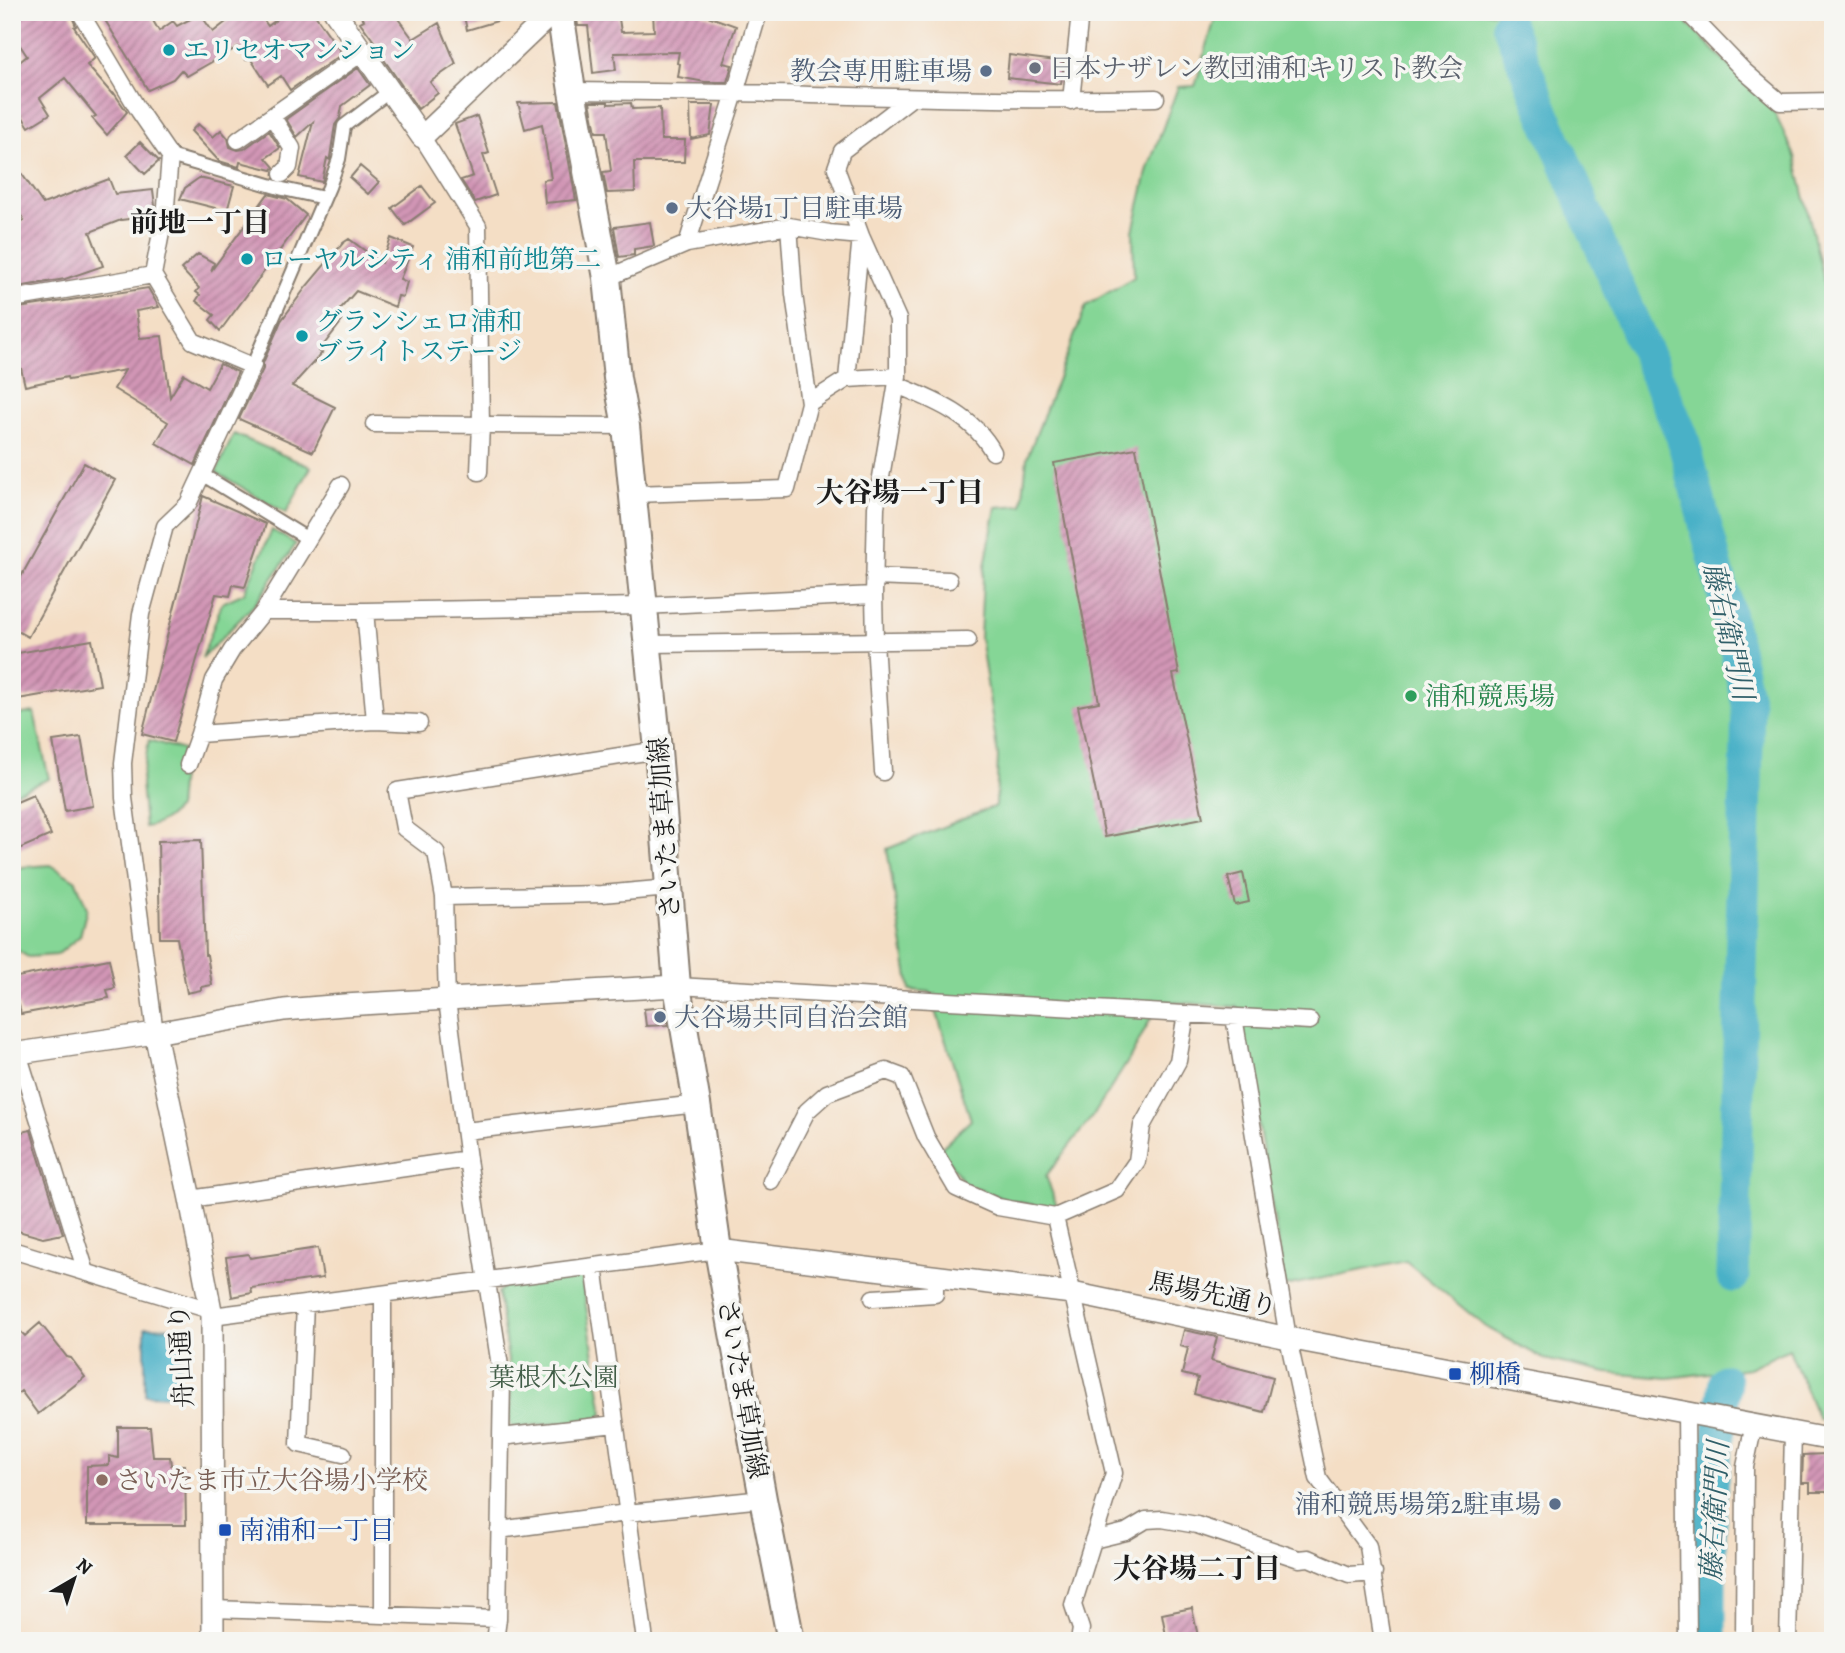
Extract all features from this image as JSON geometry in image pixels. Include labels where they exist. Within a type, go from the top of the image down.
[{"type":"main road","name":"さいたま草加線","points":[[560,12],[607,278],[617,378],[626,426],[649,644],[677,986],[718,1250],[791,1641]]},
{"type":"street","points":[[80,12],[139,111],[170,156],[166,206],[153,275],[193,341],[253,366]]},
{"type":"street","points":[[335,12],[422,137],[478,226],[481,425],[479,472]]},
{"type":"street","points":[[422,137],[552,12]]},
{"type":"street","points":[[687,244],[759,12]]},
{"type":"street","points":[[1071,100],[1080,12]]},
{"type":"street","points":[[1687,12],[1744,71],[1780,102],[1833,101]]},
{"type":"street","points":[[238,140],[363,52]]},
{"type":"street","points":[[155,1032],[124,798],[123,763],[141,614],[165,526],[188,504],[253,366],[339,159],[344,126],[390,91]]},
{"type":"street","points":[[572,91],[910,99],[1156,98]]},
{"type":"street","points":[[883,772],[875,641],[876,508],[897,381],[898,319],[861,236],[836,168],[842,151],[910,99]]},
{"type":"street","points":[[272,116],[292,148],[289,167],[282,174]]},
{"type":"street","points":[[170,156],[283,189],[324,198]]},
{"type":"street","points":[[607,278],[687,244],[789,226],[861,236]]},
{"type":"street","points":[[633,494],[787,489],[809,403],[793,294],[789,226]]},
{"type":"street","points":[[847,379],[861,236]]},
{"type":"street","points":[[12,299],[153,275]]},
{"type":"street","points":[[809,403],[847,379],[897,381],[975,426],[993,452]]},
{"type":"street","points":[[374,424],[626,426]]},
{"type":"street","points":[[203,475],[308,539]]},
{"type":"street","points":[[188,765],[200,734],[214,680],[232,650],[264,611],[341,485]]},
{"type":"street","points":[[874,577],[949,580]]},
{"type":"street","points":[[264,611],[643,606],[874,595]]},
{"type":"street","points":[[366,611],[375,722]]},
{"type":"street","points":[[649,644],[968,640]]},
{"type":"street","points":[[200,734],[375,722],[419,723]]},
{"type":"street","points":[[495,1641],[498,1619],[502,1379],[447,1000],[444,897],[436,852],[404,828],[397,791],[658,750]]},
{"type":"street","points":[[444,897],[602,894],[669,888]]},
{"type":"street","points":[[86,1272],[15,1053],[284,1010],[677,986],[1310,1021]]},
{"type":"street","points":[[771,1181],[807,1111],[827,1093],[886,1071],[902,1077],[926,1137],[956,1188],[998,1207],[1055,1217],[1117,1190],[1137,1161],[1142,1126],[1178,1061],[1186,1014]]},
{"type":"street","points":[[1234,1017],[1288,1338],[1318,1478],[1368,1546],[1383,1641]]},
{"type":"street","name":"舟山通り","points":[[155,1032],[211,1313],[213,1641]]},
{"type":"street","points":[[465,1131],[697,1104]]},
{"type":"street","points":[[190,1199],[468,1159]]},
{"type":"street","points":[[1055,1217],[1114,1473],[1073,1605],[1081,1629],[1079,1641]]},
{"type":"street","points":[[12,1250],[211,1313],[305,1304],[718,1250]]},
{"type":"street","name":"馬場先通り","points":[[718,1250],[1072,1293],[1288,1338],[1690,1412]]},
{"type":"street","points":[[594,1266],[645,1641]]},
{"type":"street","points":[[873,1298],[935,1294],[935,1276]]},
{"type":"street","points":[[383,1294],[383,1615]]},
{"type":"street","points":[[305,1304],[299,1444],[344,1454]]},
{"type":"street","points":[[1688,1641],[1690,1412],[1833,1440]]},
{"type":"street","points":[[1744,1641],[1746,1423]]},
{"type":"street","points":[[501,1437],[615,1424]]},
{"type":"street","points":[[1788,1641],[1793,1432]]},
{"type":"street","points":[[499,1530],[764,1499]]},
{"type":"street","points":[[1093,1540],[1126,1532],[1146,1520],[1162,1519],[1197,1525],[1299,1559],[1309,1558],[1349,1575],[1374,1573]]},
{"type":"street","points":[[213,1609],[498,1619]]},
{"type":"green space","name":"浦和競馬場","points":[[1217,12],[1676,12],[1772,108],[1795,156],[1833,320],[1833,1423],[1818,1419],[1789,1349],[1749,1368],[1668,1378],[1607,1373],[1544,1359],[1486,1327],[1406,1261],[1285,1286],[1237,1007],[1160,1001],[1130,1058],[1095,1113],[1046,1176],[1058,1209],[1009,1201],[965,1184],[940,1149],[971,1120],[930,992],[910,990],[887,849],[996,806],[998,756],[980,637],[983,577],[996,507],[1022,505],[1027,458],[1086,306],[1134,277],[1133,231],[1148,168],[1178,87],[1195,86]]},
{"type":"green space","points":[[234,434],[311,467],[286,513],[216,472]]},
{"type":"green space","points":[[272,530],[296,544],[255,604],[202,658],[222,603],[244,593]]},
{"type":"green space","points":[[34,712],[49,779],[12,794],[12,716]]},
{"type":"green space","points":[[149,740],[183,750],[178,808],[155,825],[145,827],[141,783]]},
{"type":"green space","points":[[51,865],[76,881],[87,908],[80,936],[57,955],[28,957],[12,947],[12,875],[22,867]]},
{"type":"green space","name":"葉根木公園","points":[[577,1277],[582,1280],[603,1413],[600,1418],[513,1428],[510,1424],[511,1380],[498,1293],[504,1286]]},
{"type":"water","points":[[145,1327],[180,1328],[179,1396],[145,1395]]},
{"type":"building","points":[[12,12],[70,12],[76,26],[74,27],[95,58],[87,65],[112,94],[114,93],[127,112],[107,135],[92,118],[96,116],[65,78],[40,98],[50,114],[29,127],[12,100],[12,68],[27,56],[12,33]]},
{"type":"building","points":[[100,12],[148,12],[159,31],[173,21],[177,26],[200,14],[213,32],[239,12],[258,12],[268,26],[287,12],[313,12],[342,54],[290,90],[281,76],[268,85],[250,58],[246,60],[238,47],[187,76],[181,70],[173,79],[148,90]]},
{"type":"building","points":[[358,12],[393,12],[413,39],[439,23],[456,64],[430,82],[438,93],[418,109],[376,48],[378,47],[360,22],[364,20]]},
{"type":"building","points":[[463,12],[514,12],[514,16],[467,30]]},
{"type":"building","points":[[576,12],[618,12],[621,32],[654,31],[653,12],[702,12],[736,26],[723,63],[732,65],[727,82],[705,82],[678,77],[679,52],[614,53],[616,70],[593,73],[588,26],[578,26]]},
{"type":"building","points":[[1009,55],[1064,62],[1061,84],[1007,78]]},
{"type":"building","points":[[358,68],[370,85],[342,106],[340,118],[335,125],[330,160],[327,158],[322,182],[299,177],[313,122],[297,137],[286,119]]},
{"type":"building","points":[[558,102],[576,200],[545,203],[543,180],[551,179],[542,124],[525,129],[518,103]]},
{"type":"building","points":[[590,102],[631,103],[632,109],[660,108],[661,140],[685,140],[684,162],[634,162],[635,192],[607,193],[603,172],[611,171],[606,132],[596,132]]},
{"type":"building","points":[[690,105],[714,105],[710,135],[691,139]]},
{"type":"building","points":[[477,116],[489,153],[483,155],[496,195],[475,202],[461,180],[473,176],[455,124]]},
{"type":"building","points":[[198,124],[213,137],[221,130],[228,138],[230,147],[238,150],[244,149],[269,131],[280,148],[266,158],[274,167],[272,170],[240,162],[239,167],[219,161],[191,131]]},
{"type":"building","points":[[140,142],[159,161],[145,174],[127,155]]},
{"type":"building","points":[[12,160],[43,204],[109,179],[115,194],[153,190],[153,216],[121,220],[90,232],[103,266],[65,279],[12,288],[12,228],[24,220],[12,203]]},
{"type":"building","points":[[360,166],[379,182],[368,194],[350,178]]},
{"type":"building","points":[[199,178],[234,186],[227,211],[180,199],[185,188]]},
{"type":"building","points":[[422,186],[435,203],[405,225],[392,208]]},
{"type":"building","name":"ローヤルシティ 浦和前地第二","points":[[268,194],[287,199],[306,215],[220,331],[210,320],[214,315],[196,301],[200,295],[196,292],[199,288],[181,269],[198,254],[214,263],[211,271]]},
{"type":"building","points":[[650,222],[654,246],[634,249],[634,255],[619,257],[614,227]]},
{"type":"building","name":"グランシェロ浦和 ブライトステージ","points":[[391,238],[413,247],[400,279],[407,282],[403,297],[398,296],[395,307],[356,291],[334,316],[342,321],[319,351],[322,353],[292,386],[335,407],[313,452],[239,419],[263,369],[263,363],[281,321],[306,287],[349,239],[382,263]]},
{"type":"building","points":[[148,288],[159,307],[136,311],[140,338],[162,336],[170,397],[184,374],[207,388],[220,364],[238,372],[195,465],[156,443],[168,422],[114,389],[125,370],[68,380],[67,377],[25,386],[21,368],[12,370],[12,309]]},
{"type":"building","points":[[1136,448],[1179,673],[1173,674],[1203,818],[1105,837],[1078,706],[1099,702],[1054,463]]},
{"type":"building","points":[[84,463],[115,480],[28,637],[12,628],[12,593]]},
{"type":"building","points":[[203,496],[266,524],[245,587],[233,585],[230,596],[216,594],[173,742],[142,734]]},
{"type":"building","points":[[92,640],[100,685],[12,700],[12,654]]},
{"type":"building","points":[[81,737],[93,806],[65,811],[53,741]]},
{"type":"building","points":[[33,795],[51,835],[12,852],[12,804]]},
{"type":"building","points":[[201,840],[205,955],[212,985],[187,993],[177,938],[160,938],[158,841]]},
{"type":"building","points":[[1243,873],[1249,902],[1235,905],[1228,877]]},
{"type":"building","points":[[109,959],[115,988],[107,990],[109,998],[21,1014],[19,1005],[12,1006],[12,978]]},
{"type":"building","points":[[665,1007],[668,1025],[646,1026],[644,1009]]},
{"type":"building","points":[[31,1130],[63,1234],[43,1238],[18,1231],[12,1218],[12,1165],[18,1164],[12,1134]]},
{"type":"building","points":[[318,1248],[323,1278],[251,1288],[252,1293],[232,1297],[226,1257],[248,1254],[250,1258]]},
{"type":"building","points":[[40,1323],[85,1377],[38,1414],[21,1391],[12,1398],[12,1337],[20,1331],[25,1336]]},
{"type":"building","points":[[1184,1330],[1217,1337],[1211,1361],[1273,1377],[1264,1412],[1194,1394],[1198,1378],[1182,1374],[1188,1348],[1180,1346]]},
{"type":"building","points":[[118,1427],[150,1427],[153,1457],[170,1457],[171,1465],[185,1465],[186,1525],[87,1525],[87,1466],[109,1465],[109,1456],[118,1458]]},
{"type":"building","points":[[1826,1454],[1831,1458],[1833,1492],[1810,1492],[1810,1483],[1802,1483],[1803,1455]]},
{"type":"building","points":[[1192,1608],[1199,1641],[1167,1641],[1162,1614]]},
{"type":"waterway","name":"藤右衛門川","points":[[1508,24],[1682,436],[1725,599],[1748,705],[1733,1276]]},
{"type":"waterway","name":"藤右衛門川","points":[[1710,1641],[1710,1503],[1725,1381]]},
{"type":"place","name":"エリセオマンション","points":[[169,50]]},
{"type":"place","name":"日本ナザレン教団浦和キリスト教会","points":[[1035,68]]},
{"type":"place","name":"教会専用駐車場","points":[[986,71]]},
{"type":"place","name":"大谷場1丁目駐車場","points":[[672,208]]},
{"type":"place","name":"ローヤルシティ 浦和前地第二","points":[[247,259]]},
{"type":"place","name":"グランシェロ浦和 ブライトステージ","points":[[302,336]]},
{"type":"place","name":"浦和競馬場","points":[[1411,696]]},
{"type":"place","name":"大谷場共同自治会館","points":[[660,1017]]},
{"type":"place","name":"柳橋","points":[[1455,1374]]},
{"type":"place","name":"さいたま市立大谷場小学校","points":[[102,1480]]},
{"type":"place","name":"浦和競馬場第2駐車場","points":[[1555,1504]]},
{"type":"place","name":"南浦和一丁目","points":[[225,1530]]},
{"type":"district","name":"前地一丁目","points":[[200,222]]},
{"type":"district","name":"大谷場一丁目","points":[[900,492]]},
{"type":"district","name":"大谷場二丁目","points":[[1197,1568]]}]
